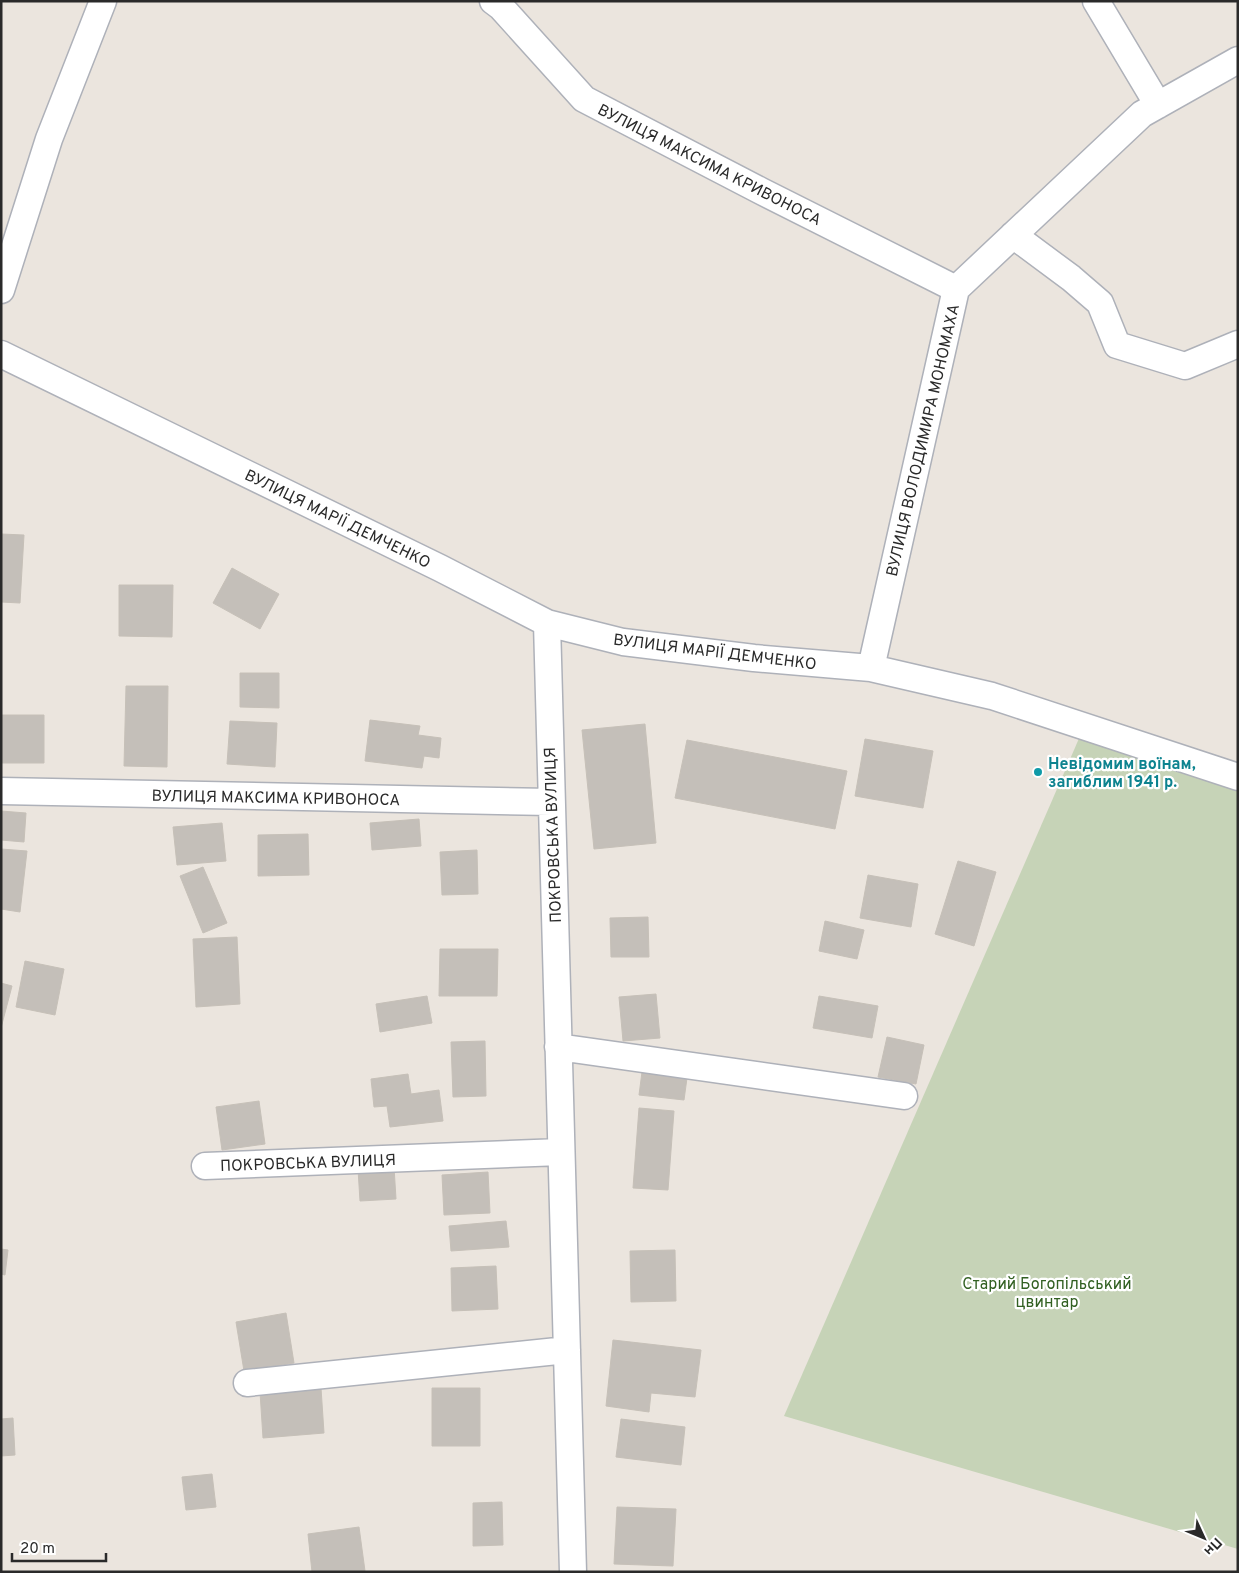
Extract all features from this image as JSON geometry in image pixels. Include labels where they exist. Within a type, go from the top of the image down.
[{"type":"street","points":[[1,290],[49,139],[103,1]]},
{"type":"street","name":"ВУЛИЦЯ МАКСИМА КРИВОНОСА","points":[[493,1],[501,7],[584,99],[956,289]]},
{"type":"street","points":[[1096,1],[1158,105]]},
{"type":"street","name":"ВУЛИЦЯ ВОЛОДИМИРА МОНОМАХА","points":[[871,668],[956,289],[1142,114],[1238,60]]},
{"type":"street","points":[[1013,235],[1071,278],[1100,303],[1117,345],[1185,366],[1238,344]]},
{"type":"street","name":"ВУЛИЦЯ МАРІЇ ДЕМЧЕНКО","points":[[1,354],[431,564],[547,624],[623,642],[754,658],[871,668],[992,696],[1238,777]]},
{"type":"street","name":"ПОКРОВСЬКА ВУЛИЦЯ","points":[[547,624],[573,1572]]},
{"type":"street","name":"ВУЛИЦЯ МАКСИМА КРИВОНОСА","points":[[1,791],[551,802]]},
{"type":"street","points":[[558,1047],[904,1096]]},
{"type":"street","name":"ПОКРОВСЬКА ВУЛИЦЯ","points":[[205,1166],[561,1152]]},
{"type":"street","points":[[247,1383],[567,1350]]},
{"type":"green space","name":"Старий Богопільський цвинтар","points":[[1084,727],[1238,779],[1238,1549],[784,1416]]},
{"type":"building","points":[[1,534],[24,535],[20,603],[1,602]]},
{"type":"building","points":[[232,568],[279,594],[260,629],[213,603]]},
{"type":"building","points":[[119,585],[173,585],[172,637],[119,636]]},
{"type":"building","points":[[240,673],[279,673],[279,708],[240,707]]},
{"type":"building","points":[[126,686],[168,686],[167,767],[124,766]]},
{"type":"building","points":[[1,715],[44,715],[44,763],[1,763]]},
{"type":"building","points":[[370,720],[420,726],[418,735],[441,738],[439,758],[424,756],[422,768],[365,761]]},
{"type":"building","points":[[230,721],[277,723],[275,767],[227,764]]},
{"type":"building","points":[[645,724],[656,843],[594,849],[582,730]]},
{"type":"building","points":[[865,739],[933,751],[923,808],[855,796]]},
{"type":"building","points":[[687,740],[847,771],[835,829],[675,798]]},
{"type":"building","points":[[1,811],[26,813],[24,842],[1,840]]},
{"type":"building","points":[[419,819],[421,846],[372,850],[370,823]]},
{"type":"building","points":[[222,823],[226,861],[177,865],[173,827]]},
{"type":"building","points":[[308,834],[309,875],[258,876],[258,835]]},
{"type":"building","points":[[1,849],[27,851],[20,912],[1,909]]},
{"type":"building","points":[[477,850],[478,894],[442,895],[440,852]]},
{"type":"building","points":[[958,861],[996,872],[974,946],[935,934]]},
{"type":"building","points":[[203,867],[227,923],[203,933],[180,876]]},
{"type":"building","points":[[868,875],[918,884],[911,927],[860,918]]},
{"type":"building","points":[[648,917],[649,957],[611,957],[610,918]]},
{"type":"building","points":[[825,921],[864,930],[857,959],[819,951]]},
{"type":"building","points":[[237,937],[240,1004],[196,1007],[193,939]]},
{"type":"building","points":[[440,949],[498,949],[497,996],[439,996]]},
{"type":"building","points":[[25,961],[64,969],[55,1015],[16,1007]]},
{"type":"building","points":[[1,983],[12,986],[1,1028]]},
{"type":"building","points":[[656,994],[660,1038],[623,1041],[619,997]]},
{"type":"building","points":[[427,996],[432,1023],[380,1032],[376,1004]]},
{"type":"building","points":[[819,996],[878,1006],[872,1038],[813,1028]]},
{"type":"building","points":[[887,1037],[924,1045],[916,1084],[878,1077]]},
{"type":"building","points":[[485,1041],[486,1096],[453,1097],[451,1042]]},
{"type":"building","points":[[642,1072],[687,1078],[684,1100],[639,1095]]},
{"type":"building","points":[[408,1074],[411,1094],[439,1090],[443,1121],[390,1127],[387,1106],[374,1107],[371,1079]]},
{"type":"building","points":[[259,1101],[265,1144],[222,1150],[216,1107]]},
{"type":"building","points":[[639,1108],[674,1111],[668,1190],[633,1188]]},
{"type":"building","points":[[394,1167],[396,1199],[360,1201],[358,1169]]},
{"type":"building","points":[[488,1172],[490,1213],[444,1215],[442,1175]]},
{"type":"building","points":[[506,1221],[509,1247],[451,1251],[449,1226]]},
{"type":"building","points":[[1,1249],[8,1250],[5,1275],[1,1274]]},
{"type":"building","points":[[675,1250],[676,1301],[631,1302],[630,1251]]},
{"type":"building","points":[[496,1266],[498,1309],[452,1311],[451,1268]]},
{"type":"building","points":[[286,1313],[294,1363],[244,1371],[236,1322]]},
{"type":"building","points":[[613,1340],[701,1350],[695,1397],[651,1393],[649,1412],[606,1406]]},
{"type":"building","points":[[321,1388],[324,1433],[263,1438],[260,1392]]},
{"type":"building","points":[[432,1388],[480,1388],[480,1446],[432,1446]]},
{"type":"building","points":[[13,1418],[15,1455],[1,1456],[1,1419]]},
{"type":"building","points":[[621,1419],[685,1427],[681,1465],[616,1457]]},
{"type":"building","points":[[212,1474],[216,1507],[186,1510],[182,1477]]},
{"type":"building","points":[[502,1502],[503,1545],[473,1546],[473,1503]]},
{"type":"building","points":[[617,1507],[676,1509],[673,1566],[614,1564]]},
{"type":"building","points":[[359,1527],[365,1571],[312,1572],[308,1534]]},
{"type":"place","name":"Невідомим воїнам, загиблим 1941 р.","points":[[1038,772]]}]
